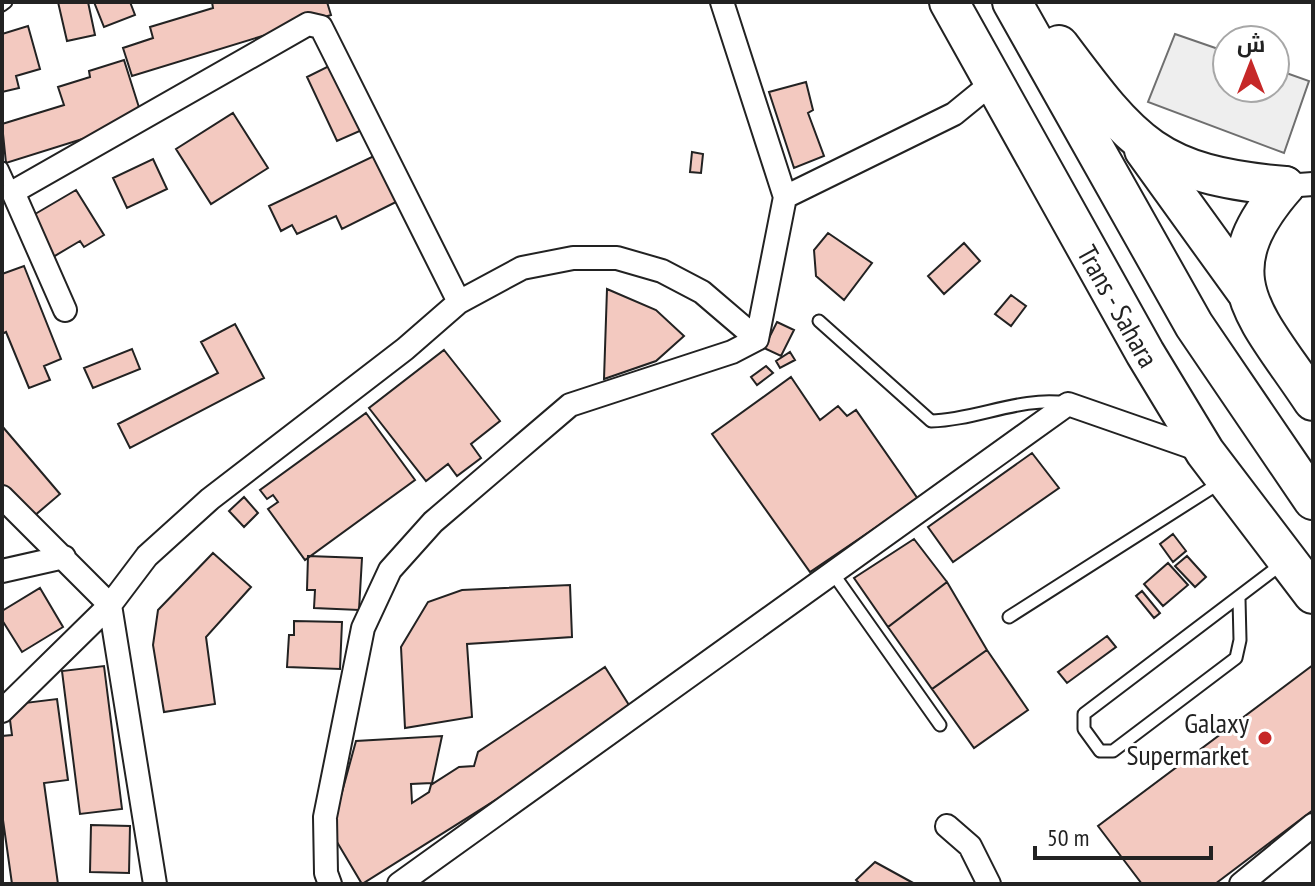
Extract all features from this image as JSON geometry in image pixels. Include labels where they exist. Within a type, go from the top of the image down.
[{"type":"highway","name":"Trans - Sahara","points":[[949,2],[992,83],[1215,465],[1313,594]]},
{"type":"highway","name":"Trans - Sahara","points":[[1012,2],[1194,325],[1313,500]]},
{"type":"highway","points":[[1027,2],[1104,105],[1138,141],[1245,290],[1313,401]]},
{"type":"highway","points":[[1138,141],[1167,160],[1208,175],[1299,185]]},
{"type":"highway","points":[[1245,290],[1242,268],[1248,239],[1259,216],[1299,185]]},
{"type":"street","points":[[722,2],[785,197],[757,339]]},
{"type":"street","points":[[65,310],[13,192],[308,24],[315,23],[321,27],[459,302]]},
{"type":"street","points":[[785,197],[954,114],[992,83]]},
{"type":"street","points":[[2,711],[110,605],[147,556],[210,499],[405,349],[459,302],[522,268],[573,258],[617,258],[662,271],[702,292],[757,339]]},
{"type":"street","points":[[330,884],[326,873],[325,817],[363,628],[390,570],[433,522],[570,405],[732,352],[757,339]]},
{"type":"street","points":[[399,884],[1068,404],[1215,465]]},
{"type":"street","points":[[2,497],[110,605],[155,884]]},
{"type":"street","points":[[2,571],[64,557]]},
{"type":"street","points":[[1241,884],[1313,825]]},
{"type":"street","points":[[947,826],[970,846],[989,884]]},
{"type":"lane","points":[[2,168],[13,192]]},
{"type":"lane","points":[[819,321],[931,421],[1048,400],[1068,404]]},
{"type":"lane","points":[[1009,617],[1215,465]]},
{"type":"lane","points":[[1239,599],[1240,640],[1236,658],[1113,751],[1100,751],[1084,729],[1084,714],[1287,560]]},
{"type":"lane","points":[[832,572],[940,725]]},
{"type":"shaded area","points":[[1175,34],[1211,46],[1211,104],[1291,104],[1291,75],[1309,81],[1284,153],[1148,102]]},
{"type":"building","points":[[58,2],[88,2],[95,35],[67,41]]},
{"type":"building","points":[[94,2],[130,2],[135,15],[104,27]]},
{"type":"building","points":[[212,2],[327,2],[331,15],[132,76],[123,48],[153,38],[150,27],[213,8]]},
{"type":"building","points":[[28,26],[40,69],[16,76],[19,88],[2,92],[2,34]]},
{"type":"building","points":[[124,60],[143,120],[6,163],[2,124],[64,105],[58,87],[90,77],[89,71]]},
{"type":"building","points":[[331,65],[362,130],[337,141],[307,77]]},
{"type":"building","points":[[806,82],[813,110],[808,113],[824,156],[794,168],[769,92]]},
{"type":"building","points":[[233,113],[268,168],[211,204],[176,149]]},
{"type":"building","points":[[692,152],[703,154],[701,173],[690,172]]},
{"type":"building","points":[[376,155],[398,201],[342,229],[336,216],[297,234],[292,225],[281,231],[269,206]]},
{"type":"building","points":[[153,159],[167,189],[127,208],[113,178]]},
{"type":"building","points":[[76,190],[104,235],[84,247],[80,241],[53,257],[30,217]]},
{"type":"building","points":[[828,233],[872,263],[844,300],[816,276],[814,250]]},
{"type":"building","points":[[964,243],[980,261],[944,294],[928,276]]},
{"type":"building","points":[[24,266],[61,359],[44,366],[50,380],[29,388],[6,332],[2,334],[2,274]]},
{"type":"building","points":[[607,289],[656,310],[684,336],[656,361],[604,379]]},
{"type":"building","points":[[1011,295],[1026,306],[1011,326],[995,314]]},
{"type":"building","points":[[777,322],[794,330],[781,356],[764,348]]},
{"type":"building","points":[[235,324],[264,378],[130,448],[118,424],[218,373],[201,342]]},
{"type":"building","points":[[132,349],[140,369],[93,388],[84,368]]},
{"type":"building","points":[[444,350],[500,421],[471,444],[481,458],[457,476],[448,464],[426,481],[369,408]]},
{"type":"building","points":[[790,352],[795,360],[780,368],[776,361]]},
{"type":"building","points":[[766,366],[773,373],[757,385],[751,377]]},
{"type":"building","points":[[791,377],[820,420],[838,406],[847,416],[856,410],[918,499],[810,572],[712,434]]},
{"type":"building","points":[[366,413],[415,480],[305,560],[268,509],[278,502],[273,495],[267,499],[260,490]]},
{"type":"building","points":[[2,426],[60,494],[27,522],[2,493]]},
{"type":"building","points":[[1032,453],[1059,488],[953,562],[928,527]]},
{"type":"building","points":[[244,497],[258,513],[244,527],[229,511]]},
{"type":"building","points":[[1173,534],[1186,551],[1173,562],[1160,544]]},
{"type":"building","points":[[914,539],[947,582],[888,627],[854,578]]},
{"type":"building","points":[[213,553],[251,587],[206,637],[215,704],[164,712],[153,645],[158,610]]},
{"type":"building","points":[[308,556],[362,558],[359,610],[314,608],[315,590],[307,590]]},
{"type":"building","points":[[1187,556],[1206,577],[1195,587],[1175,566]]},
{"type":"building","points":[[1168,563],[1188,585],[1163,606],[1144,584]]},
{"type":"building","points":[[947,582],[987,650],[932,689],[888,627]]},
{"type":"building","points":[[570,585],[572,637],[467,644],[472,717],[405,728],[401,647],[428,602],[462,590]]},
{"type":"building","points":[[40,588],[63,627],[22,652],[2,620],[2,611]]},
{"type":"building","points":[[1142,591],[1160,613],[1154,618],[1136,596]]},
{"type":"building","points":[[294,621],[342,622],[340,669],[287,667],[289,635],[294,635]]},
{"type":"building","points":[[1107,636],[1116,647],[1067,683],[1058,672]]},
{"type":"building","points":[[987,650],[1028,710],[974,748],[932,689]]},
{"type":"building","name":"Galaxy Supermarket","points":[[1313,665],[1313,810],[1215,884],[1142,884],[1098,826]]},
{"type":"building","points":[[104,666],[122,809],[80,814],[62,671]]},
{"type":"building","points":[[605,667],[634,713],[362,884],[334,837],[333,825],[356,741],[442,736],[432,783],[411,784],[412,803],[429,792],[431,785],[459,767],[474,766],[478,752]]},
{"type":"building","points":[[57,699],[68,780],[44,783],[58,884],[12,884],[2,813],[2,736],[12,735],[8,705]]},
{"type":"building","points":[[91,825],[130,826],[129,873],[90,872]]},
{"type":"building","points":[[875,862],[915,884],[860,884],[856,880]]},
{"type":"place","name":"Galaxy Supermarket","points":[[1265,738]]}]
